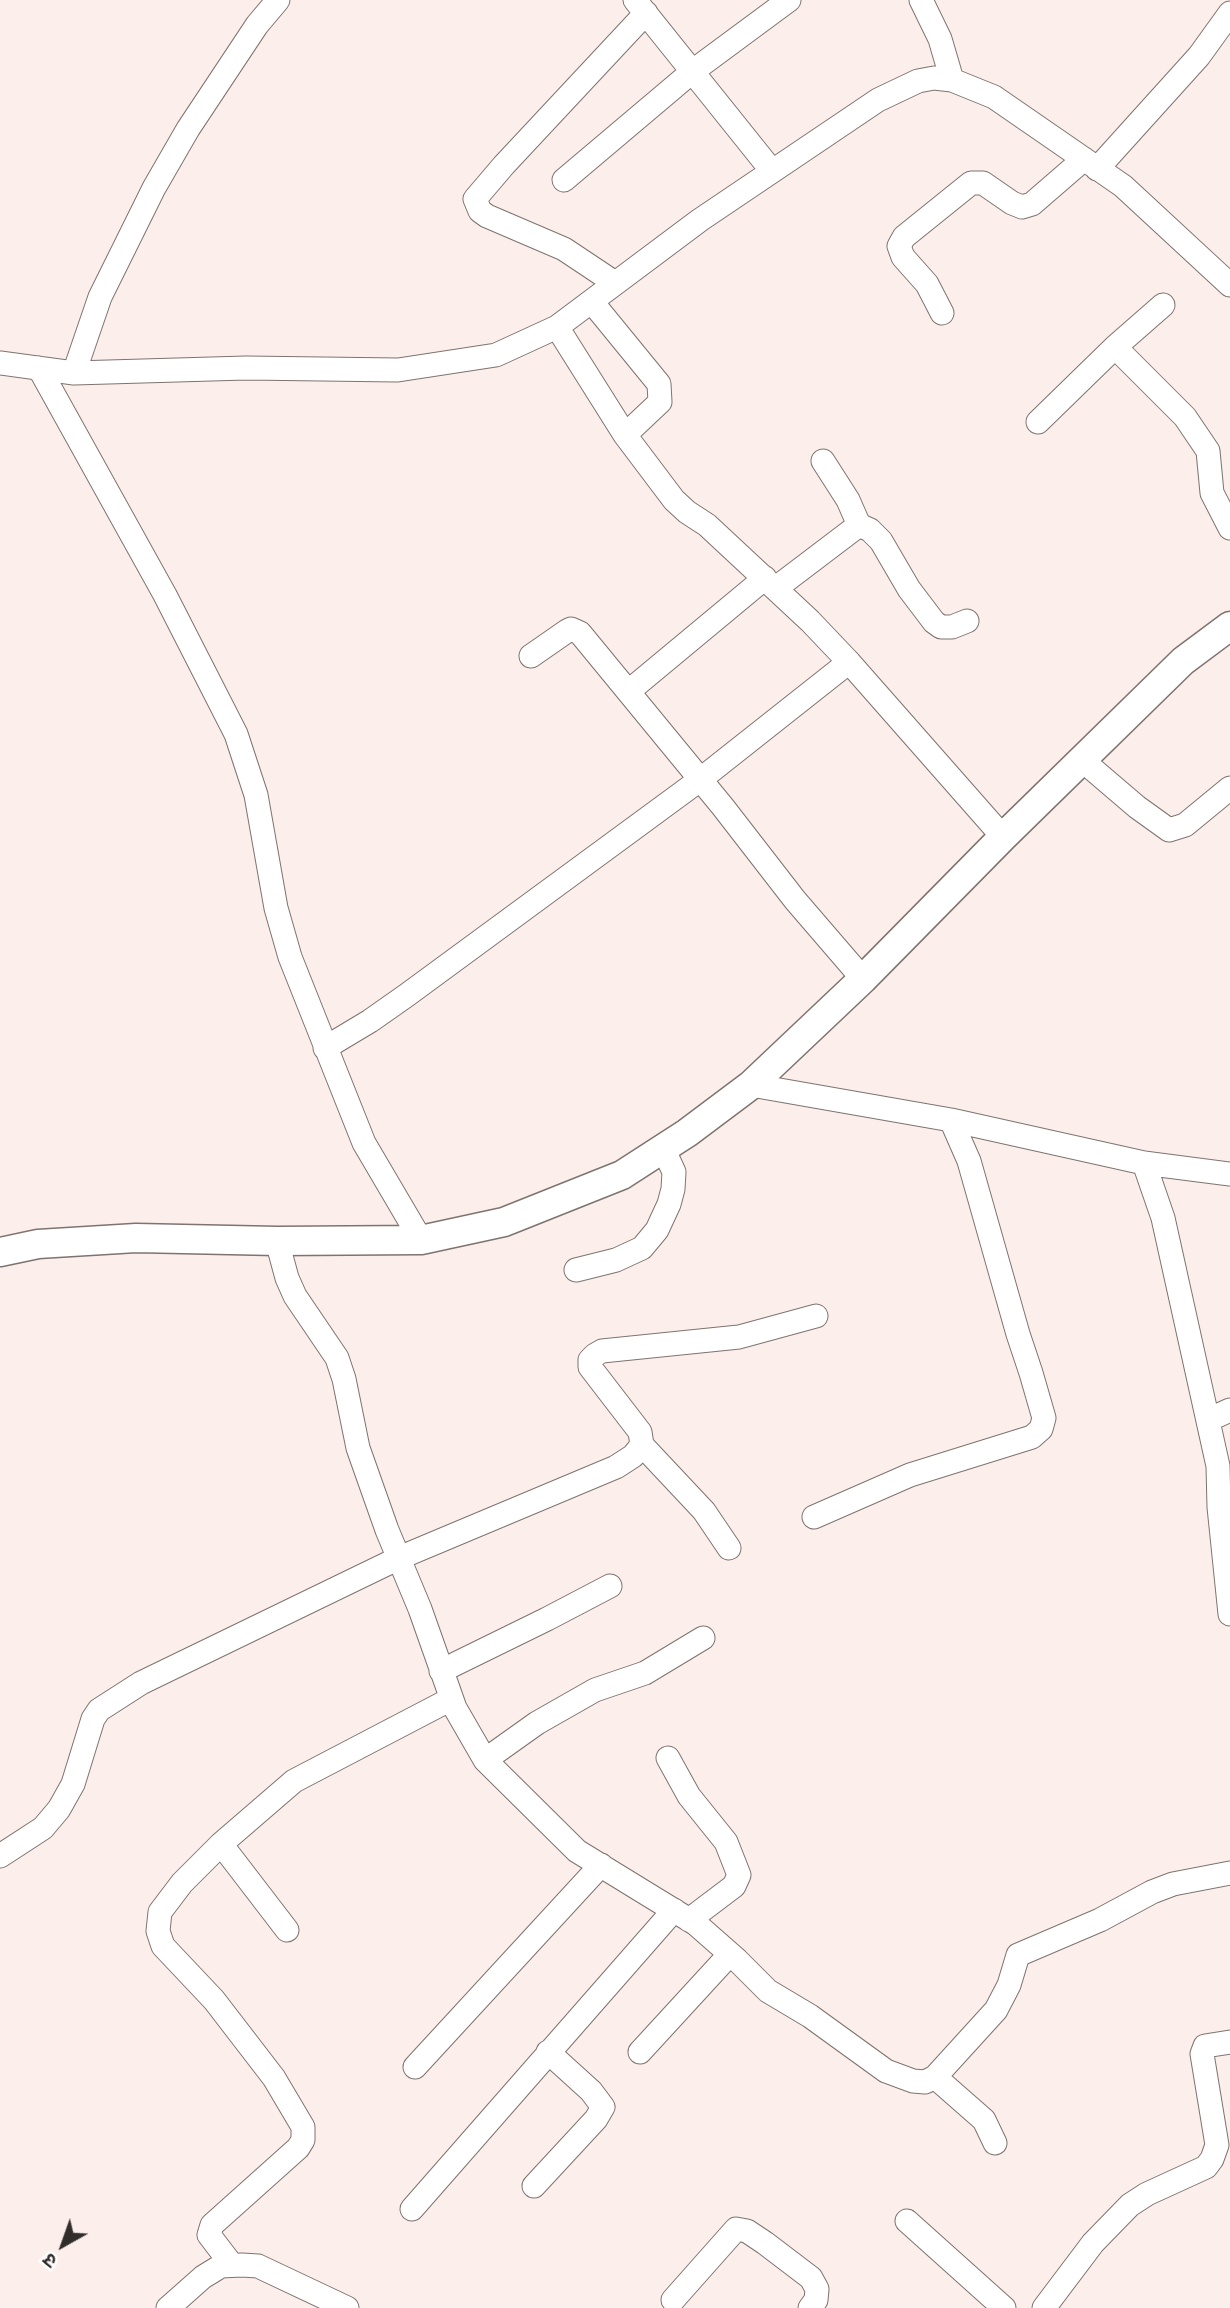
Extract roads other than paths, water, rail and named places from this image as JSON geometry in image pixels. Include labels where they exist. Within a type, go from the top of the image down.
[{"type":"main road","points":[[0,1252],[38,1244],[136,1238],[421,1240],[516,1217],[622,1175],[751,1085],[863,979],[1183,661],[1230,626]]},
{"type":"street","points":[[74,373],[100,297],[148,199],[188,129],[257,25],[278,0]]},
{"type":"street","points":[[564,180],[693,71],[789,0]]},
{"type":"street","points":[[921,0],[940,39],[952,80]]},
{"type":"street","points":[[615,283],[564,249],[487,216],[476,205],[475,199],[640,7],[772,171]]},
{"type":"street","points":[[942,313],[926,284],[903,257],[899,246],[904,237],[971,183],[983,183],[1022,207],[1032,204],[1091,164],[1199,56],[1230,13]]},
{"type":"street","points":[[0,363],[74,373],[246,368],[398,370],[496,355],[557,327],[772,171],[878,100],[918,81],[934,78],[952,80],[994,97],[1123,186],[1230,285]]},
{"type":"street","points":[[593,302],[659,384],[660,402],[625,435]]},
{"type":"street","points":[[1038,422],[1115,347],[1163,305]]},
{"type":"street","points":[[557,327],[625,435],[674,500],[707,525],[771,583],[849,662],[1003,837]]},
{"type":"street","points":[[1115,347],[1185,417],[1208,451],[1212,493],[1230,528]]},
{"type":"street","points":[[39,368],[165,596],[236,734],[256,795],[276,908],[290,957],[364,1143],[421,1240]]},
{"type":"street","points":[[823,461],[848,500],[859,525],[870,530],[881,541],[909,589],[934,622],[941,627],[952,627],[967,621]]},
{"type":"street","points":[[629,691],[771,583],[859,525]]},
{"type":"street","points":[[531,656],[567,631],[575,630],[629,691],[795,900],[863,979]]},
{"type":"street","points":[[325,1048],[407,995],[701,779],[849,662]]},
{"type":"street","points":[[1082,760],[1168,830],[1185,825],[1230,788]]},
{"type":"street","points":[[751,1085],[951,1120],[1144,1163],[1230,1174]]},
{"type":"street","points":[[814,1517],[910,1475],[1032,1437],[1041,1429],[1043,1411],[1018,1334],[969,1161],[951,1120]]},
{"type":"street","points":[[576,1270],[616,1260],[642,1248],[657,1230],[673,1189],[674,1172],[663,1148]]},
{"type":"street","points":[[1144,1163],[1163,1218],[1218,1466],[1224,1506],[1230,1614]]},
{"type":"street","points":[[277,1241],[295,1296],[337,1357],[358,1448],[451,1699],[485,1760],[578,1850],[682,1915],[730,1954],[768,1991],[886,2071],[913,2081],[925,2082],[935,2077],[996,2010],[1009,1985],[1018,1955],[1100,1920],[1162,1888],[1230,1873]]},
{"type":"street","points":[[729,1548],[704,1511],[642,1444],[639,1432],[590,1367],[590,1360],[602,1351],[740,1337],[816,1316]]},
{"type":"street","points":[[1208,1420],[1230,1410]]},
{"type":"street","points":[[0,1856],[43,1828],[59,1809],[73,1784],[88,1734],[99,1710],[141,1683],[399,1558],[616,1467],[633,1456],[642,1444]]},
{"type":"street","points":[[441,1671],[610,1586]]},
{"type":"street","points":[[485,1760],[537,1723],[595,1690],[645,1674],[703,1639]]},
{"type":"street","points":[[232,2265],[209,2235],[212,2224],[298,2148],[303,2140],[303,2127],[274,2078],[214,2000],[163,1946],[158,1931],[160,1912],[182,1883],[221,1844],[295,1781],[451,1699]]},
{"type":"street","points":[[412,2210],[548,2052],[682,1915],[734,1886],[740,1875],[726,1842],[689,1796],[668,1758]]},
{"type":"street","points":[[221,1844],[287,1930]]},
{"type":"street","points":[[415,2067],[601,1865]]},
{"type":"street","points":[[640,2052],[730,1954]]},
{"type":"street","points":[[1044,2308],[1093,2244],[1130,2205],[1147,2194],[1206,2167],[1212,2159],[1217,2146],[1202,2054],[1205,2046],[1230,2042]]},
{"type":"street","points":[[534,2186],[596,2119],[603,2107],[591,2091],[548,2052]]},
{"type":"street","points":[[935,2077],[984,2120],[995,2143]]},
{"type":"street","points":[[907,2221],[1004,2308]]},
{"type":"street","points":[[673,2301],[736,2229],[747,2231],[811,2278],[817,2289],[816,2300],[810,2308]]},
{"type":"street","points":[[168,2308],[203,2277],[221,2266],[232,2265],[257,2266],[347,2308]]}]
